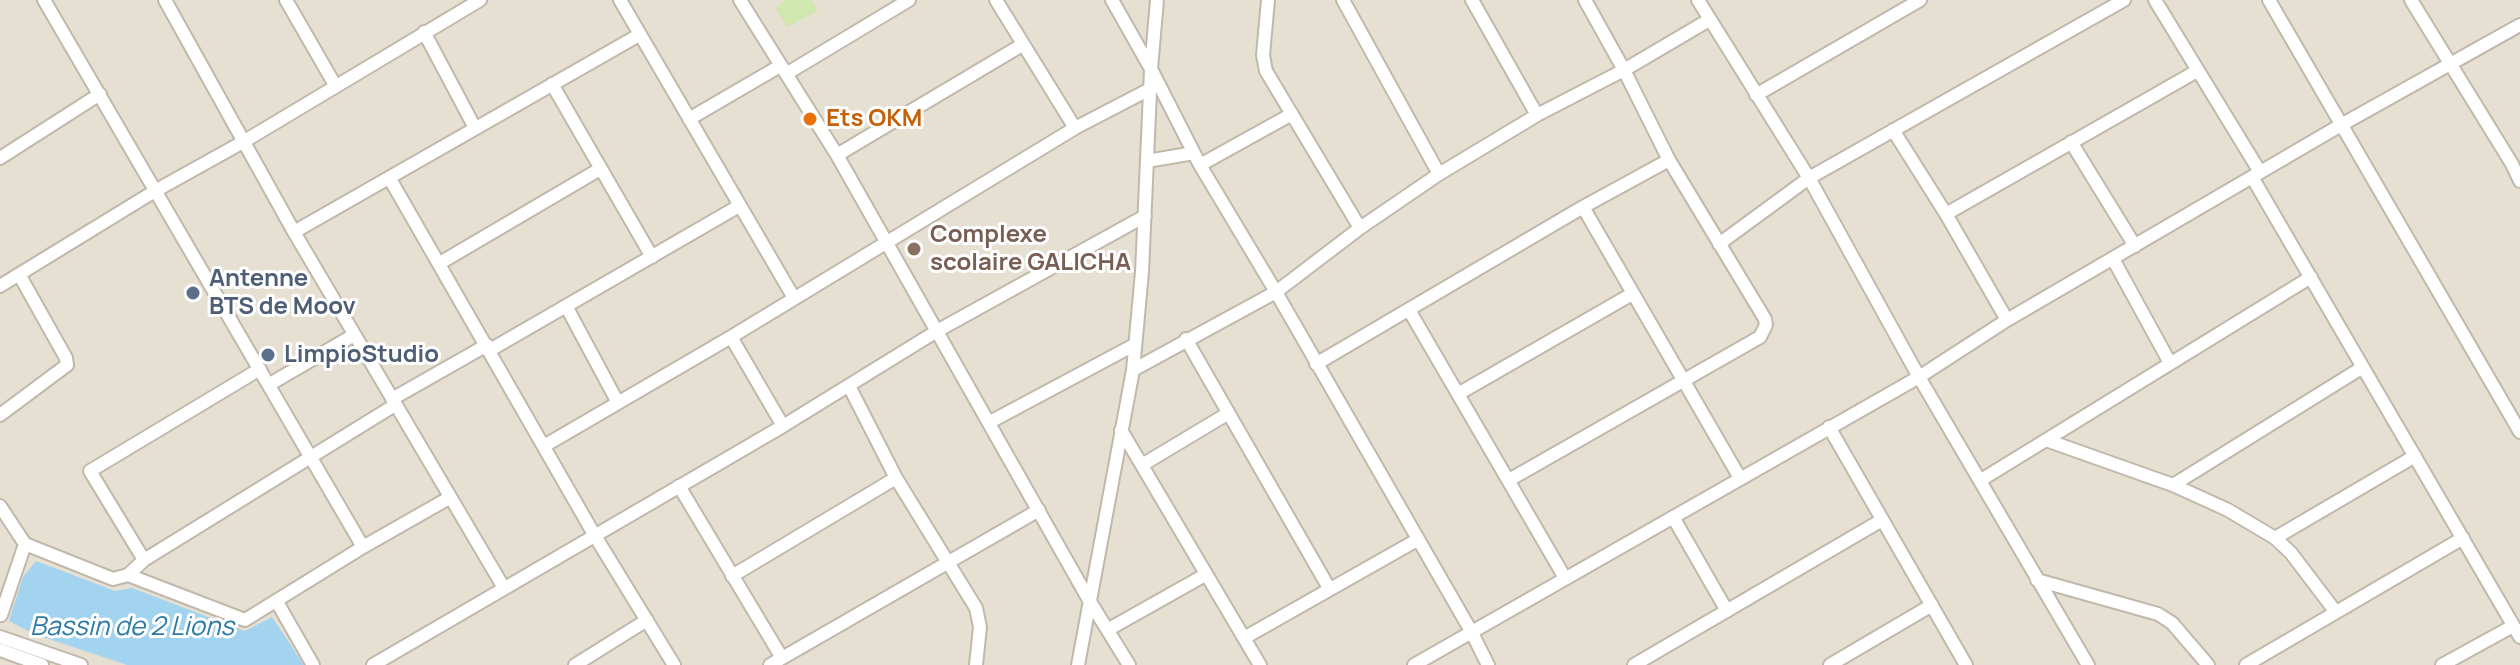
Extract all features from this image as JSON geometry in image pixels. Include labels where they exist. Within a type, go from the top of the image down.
[{"type":"street","points":[[44,0],[363,547]]},
{"type":"street","points":[[165,0],[294,232],[504,588]]},
{"type":"street","points":[[286,0],[335,85]]},
{"type":"street","points":[[0,286],[480,0]]},
{"type":"street","points":[[620,0],[794,298]]},
{"type":"street","points":[[740,0],[888,242],[1089,600],[1129,665]]},
{"type":"street","points":[[689,119],[909,0]]},
{"type":"street","points":[[996,0],[1075,128]]},
{"type":"street","points":[[1112,0],[1197,159],[1488,665]]},
{"type":"street","points":[[1078,665],[1133,370],[1157,0]]},
{"type":"street","points":[[1268,0],[1264,64],[1360,228]]},
{"type":"street","points":[[1343,0],[1439,174]]},
{"type":"street","points":[[1472,0],[1537,115]]},
{"type":"street","points":[[1509,480],[1683,383],[1765,331],[1765,319],[1669,160],[1585,0]]},
{"type":"street","points":[[1698,0],[1809,178],[1919,377],[2088,665]]},
{"type":"street","points":[[1756,95],[1920,0]]},
{"type":"street","points":[[1719,244],[1809,178],[2124,0]]},
{"type":"street","points":[[2155,0],[2516,632],[2442,665]]},
{"type":"street","points":[[2269,0],[2520,432]]},
{"type":"street","points":[[2411,0],[2516,162],[2520,181]]},
{"type":"street","points":[[1133,370],[1276,292],[1360,228],[1439,174],[1537,115],[1624,70],[1709,20]]},
{"type":"street","points":[[1414,665],[1919,377],[2007,320],[2256,174],[2520,25]]},
{"type":"street","points":[[424,32],[475,128]]},
{"type":"street","points":[[294,232],[639,35]]},
{"type":"street","points":[[837,155],[1022,45]]},
{"type":"street","points":[[1946,214],[2197,71]]},
{"type":"street","points":[[552,84],[652,257]]},
{"type":"street","points":[[544,446],[731,337],[1075,128],[1150,89]]},
{"type":"street","points":[[0,158],[100,94]]},
{"type":"street","points":[[1147,161],[1197,159],[1292,114]]},
{"type":"street","points":[[1893,130],[2007,320]]},
{"type":"street","points":[[2071,142],[2135,246]]},
{"type":"street","points":[[1316,364],[1669,160]]},
{"type":"street","points":[[440,263],[600,169]]},
{"type":"street","points":[[390,179],[595,536],[674,665]]},
{"type":"street","points":[[0,506],[25,544],[113,579],[128,575],[144,560],[312,457],[393,402],[739,206]]},
{"type":"street","points":[[1583,207],[1740,478]]},
{"type":"street","points":[[373,665],[783,426],[937,331],[1145,216]]},
{"type":"street","points":[[2113,259],[2170,363]]},
{"type":"street","points":[[0,415],[65,368],[68,361],[20,276]]},
{"type":"street","points":[[1981,480],[2311,277]]},
{"type":"street","points":[[1458,394],[1632,294]]},
{"type":"street","points":[[566,306],[617,401]]},
{"type":"street","points":[[1409,310],[1565,578]]},
{"type":"street","points":[[270,384],[354,335]]},
{"type":"street","points":[[731,337],[783,426]]},
{"type":"street","points":[[1186,339],[1329,588]]},
{"type":"street","points":[[990,422],[1134,345]]},
{"type":"street","points":[[2173,485],[2363,367]]},
{"type":"street","points":[[144,560],[90,471],[260,369]]},
{"type":"street","points":[[849,386],[896,478],[979,618],[973,663]]},
{"type":"street","points":[[1142,465],[1227,414]]},
{"type":"street","points":[[1829,427],[1966,665]]},
{"type":"street","points":[[1121,430],[1260,665]]},
{"type":"street","points":[[2046,440],[2173,485],[2228,510],[2275,538],[2302,563],[2335,611]]},
{"type":"street","points":[[2275,538],[2415,456]]},
{"type":"street","points":[[732,576],[896,478]]},
{"type":"street","points":[[679,486],[778,662],[1039,510]]},
{"type":"street","points":[[128,575],[245,620],[449,498]]},
{"type":"street","points":[[1673,517],[1727,611]]},
{"type":"street","points":[[1634,665],[1882,520]]},
{"type":"street","points":[[2246,665],[2463,538]]},
{"type":"street","points":[[1244,638],[1417,540]]},
{"type":"street","points":[[1,615],[25,544]]},
{"type":"street","points":[[1109,629],[1205,575]]},
{"type":"street","points":[[2037,580],[2158,614],[2172,623],[2208,665]]},
{"type":"street","points":[[277,602],[313,665]]},
{"type":"street","points":[[1830,665],[1852,660],[1932,605]]},
{"type":"street","points":[[575,665],[647,620]]},
{"type":"street","points":[[0,637],[81,665]]},
{"type":"street","points":[[0,650],[42,665]]},
{"type":"shaded area","points":[[0,0],[2520,0],[2520,665],[0,665]]},
{"type":"green space","points":[[787,0],[811,0],[818,11],[787,27],[776,8]]},
{"type":"water","name":"Bassin de 2 Lions","points":[[36,561],[115,591],[132,588],[245,631],[272,617],[304,665],[127,665],[34,634],[9,621],[23,577]]},
{"type":"place","name":"Ets OKM","points":[[810,119]]},
{"type":"place","name":"Complexe scolaire GALICHA","points":[[914,249]]},
{"type":"place","name":"Antenne BTS de Moov","points":[[193,293]]},
{"type":"place","name":"LimpioStudio","points":[[268,355]]}]
